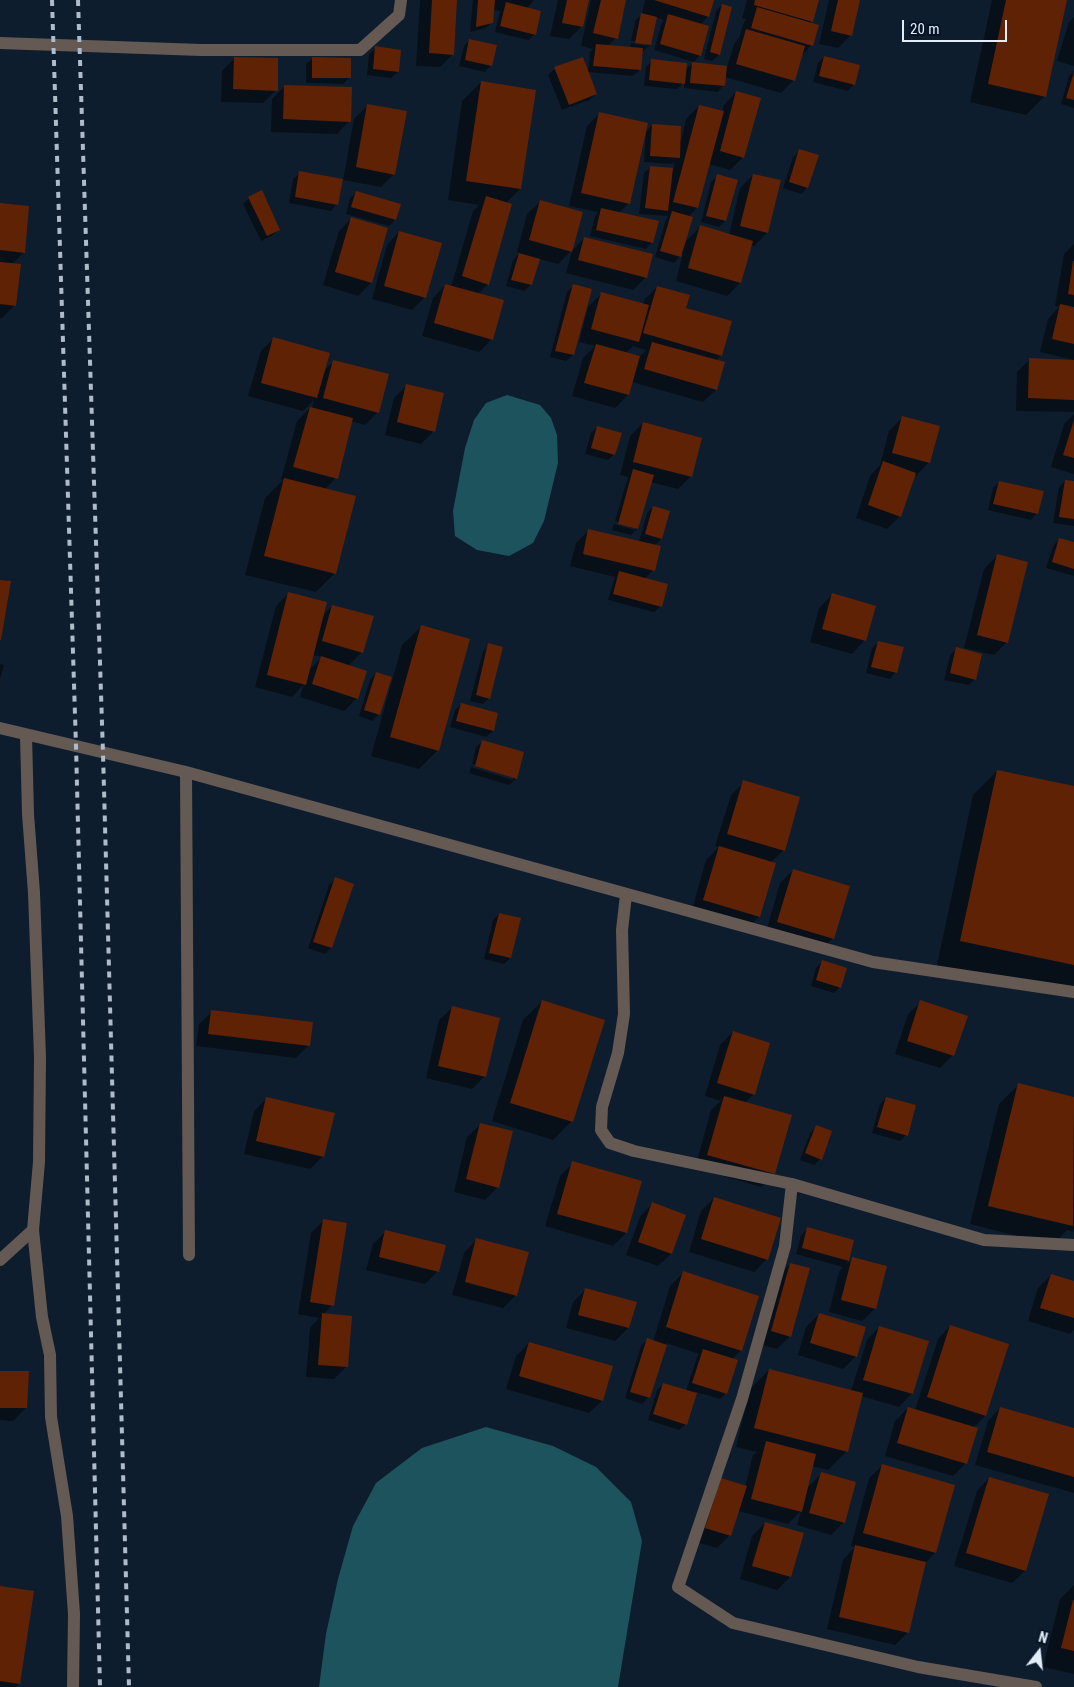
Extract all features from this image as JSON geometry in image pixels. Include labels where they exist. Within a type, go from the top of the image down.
[{"type":"street","points":[[0,43],[201,50],[360,50],[400,14],[401,0]]},
{"type":"street","points":[[0,728],[186,772],[873,962],[1074,992]]},
{"type":"street","points":[[26,735],[40,1057],[39,1162],[33,1230],[42,1318],[50,1355],[51,1417],[67,1516],[74,1614],[73,1687]]},
{"type":"street","points":[[186,772],[189,1255]]},
{"type":"street","points":[[626,894],[622,930],[624,1014],[618,1053],[602,1106],[600,1130],[610,1143],[634,1151],[792,1184],[984,1240],[1074,1245]]},
{"type":"street","points":[[792,1184],[786,1246],[742,1398],[678,1588],[733,1623],[918,1667],[1036,1687]]},
{"type":"street","points":[[0,1260],[33,1230]]},
{"type":"shaded area","points":[[507,395],[540,405],[551,418],[557,435],[558,463],[544,521],[533,543],[509,556],[477,550],[455,536],[453,511],[465,448],[474,420],[486,403]]},
{"type":"shaded area","points":[[486,1427],[553,1446],[596,1467],[631,1502],[642,1541],[618,1687],[319,1687],[326,1634],[338,1579],[353,1526],[376,1483],[422,1448]]},
{"type":"building","points":[[432,0],[457,0],[454,55],[429,53]]},
{"type":"building","points":[[478,0],[495,0],[493,23],[476,27]]},
{"type":"building","points":[[567,0],[589,0],[583,27],[562,23]]},
{"type":"building","points":[[601,0],[626,0],[618,39],[593,33]]},
{"type":"building","points":[[654,0],[714,0],[709,17]]},
{"type":"building","points":[[755,0],[819,0],[813,22],[754,5]]},
{"type":"building","points":[[838,0],[860,0],[852,36],[831,31]]},
{"type":"building","points":[[1006,0],[1067,0],[1046,97],[988,84]]},
{"type":"building","points":[[506,2],[541,11],[536,35],[500,26]]},
{"type":"building","points":[[722,4],[732,7],[720,55],[710,52]]},
{"type":"building","points":[[757,7],[819,25],[813,46],[751,28]]},
{"type":"building","points":[[641,13],[657,17],[651,45],[635,43]]},
{"type":"building","points":[[668,14],[709,26],[701,56],[660,44]]},
{"type":"building","points":[[746,29],[805,46],[795,81],[736,64]]},
{"type":"building","points":[[469,39],[497,45],[492,66],[465,60]]},
{"type":"building","points":[[596,44],[643,48],[641,70],[593,66]]},
{"type":"building","points":[[375,46],[401,50],[399,72],[373,69]]},
{"type":"building","points":[[824,56],[860,65],[855,85],[819,76]]},
{"type":"building","points":[[234,57],[278,58],[278,91],[233,89]]},
{"type":"building","points":[[312,57],[351,58],[351,78],[312,78]]},
{"type":"building","points":[[583,57],[597,94],[569,105],[554,67]]},
{"type":"building","points":[[651,59],[687,63],[685,84],[649,80]]},
{"type":"building","points":[[692,62],[727,66],[725,86],[690,83]]},
{"type":"building","points":[[1074,72],[1074,100],[1066,98]]},
{"type":"building","points":[[481,81],[536,90],[521,189],[466,181]]},
{"type":"building","points":[[284,85],[352,87],[351,122],[283,119]]},
{"type":"building","points":[[736,91],[761,98],[744,158],[720,151]]},
{"type":"building","points":[[367,104],[407,111],[395,175],[356,167]]},
{"type":"building","points":[[699,105],[724,111],[698,208],[673,202]]},
{"type":"building","points":[[599,112],[648,123],[630,204],[581,193]]},
{"type":"building","points":[[652,124],[681,126],[680,158],[650,156]]},
{"type":"building","points":[[799,149],[819,155],[808,188],[789,182]]},
{"type":"building","points":[[650,166],[673,168],[668,211],[645,208]]},
{"type":"building","points":[[299,171],[343,179],[338,205],[295,197]]},
{"type":"building","points":[[717,174],[738,180],[726,221],[706,216]]},
{"type":"building","points":[[753,174],[781,180],[768,233],[740,226]]},
{"type":"building","points":[[262,190],[280,230],[267,236],[248,197]]},
{"type":"building","points":[[356,191],[401,204],[396,220],[351,207]]},
{"type":"building","points":[[486,196],[512,204],[489,285],[462,276]]},
{"type":"building","points":[[540,200],[583,212],[572,252],[529,240]]},
{"type":"building","points":[[0,203],[29,206],[25,253],[0,250]]},
{"type":"building","points":[[601,208],[659,221],[653,243],[596,230]]},
{"type":"building","points":[[672,211],[693,217],[681,257],[660,251]]},
{"type":"building","points":[[351,217],[388,228],[372,283],[335,272]]},
{"type":"building","points":[[700,225],[753,241],[741,283],[688,268]]},
{"type":"building","points":[[399,231],[442,243],[426,298],[384,286]]},
{"type":"building","points":[[584,237],[653,254],[647,278],[578,260]]},
{"type":"building","points":[[519,253],[540,259],[532,285],[511,280]]},
{"type":"building","points":[[1074,261],[1074,295],[1068,294]]},
{"type":"building","points":[[0,262],[21,264],[16,306],[0,304]]},
{"type":"building","points":[[445,284],[504,300],[493,340],[434,323]]},
{"type":"building","points":[[573,284],[592,289],[574,355],[555,351]]},
{"type":"building","points":[[657,286],[690,295],[686,308],[732,321],[722,356],[643,333]]},
{"type":"building","points":[[601,292],[649,305],[639,342],[591,329]]},
{"type":"building","points":[[1060,304],[1074,307],[1074,344],[1052,339]]},
{"type":"building","points":[[273,337],[330,353],[317,398],[261,383]]},
{"type":"building","points":[[652,342],[725,362],[717,390],[644,369]]},
{"type":"building","points":[[596,344],[640,356],[629,395],[584,383]]},
{"type":"building","points":[[1029,358],[1074,360],[1074,400],[1028,398]]},
{"type":"building","points":[[333,360],[389,374],[379,413],[323,398]]},
{"type":"building","points":[[406,384],[444,393],[435,432],[397,422]]},
{"type":"building","points":[[310,407],[353,418],[338,479],[293,467]]},
{"type":"building","points":[[902,416],[940,426],[930,463],[892,453]]},
{"type":"building","points":[[1074,420],[1074,458],[1063,455]]},
{"type":"building","points":[[643,422],[702,438],[692,477],[633,462]]},
{"type":"building","points":[[597,426],[622,433],[615,455],[591,448]]},
{"type":"building","points":[[883,461],[916,473],[901,517],[868,505]]},
{"type":"building","points":[[633,469],[654,475],[638,529],[618,524]]},
{"type":"building","points":[[284,478],[356,496],[336,574],[264,556]]},
{"type":"building","points":[[1065,480],[1074,481],[1074,519],[1059,517]]},
{"type":"building","points":[[999,481],[1044,491],[1038,514],[993,504]]},
{"type":"building","points":[[653,506],[670,511],[662,539],[645,534]]},
{"type":"building","points":[[588,529],[661,546],[655,571],[583,554]]},
{"type":"building","points":[[1059,538],[1074,542],[1074,569],[1052,562]]},
{"type":"building","points":[[997,554],[1028,562],[1008,643],[977,635]]},
{"type":"building","points":[[619,571],[668,584],[662,607],[613,594]]},
{"type":"building","points":[[0,580],[11,581],[1,640],[0,640]]},
{"type":"building","points":[[288,592],[327,602],[306,685],[267,675]]},
{"type":"building","points":[[832,593],[876,606],[866,641],[822,629]]},
{"type":"building","points":[[332,605],[374,616],[363,653],[322,641]]},
{"type":"building","points":[[421,625],[470,639],[439,751],[390,737]]},
{"type":"building","points":[[878,641],[904,647],[897,673],[871,667]]},
{"type":"building","points":[[488,643],[503,647],[490,699],[476,695]]},
{"type":"building","points":[[956,647],[982,654],[976,680],[950,673]]},
{"type":"building","points":[[321,656],[367,671],[358,699],[312,684]]},
{"type":"building","points":[[376,672],[392,677],[380,715],[364,710]]},
{"type":"building","points":[[461,703],[498,713],[494,731],[456,721]]},
{"type":"building","points":[[482,740],[524,752],[517,779],[475,766]]},
{"type":"building","points":[[997,770],[1074,786],[1074,965],[960,941]]},
{"type":"building","points":[[743,780],[800,797],[785,851],[727,834]]},
{"type":"building","points":[[719,846],[776,863],[760,917],[703,900]]},
{"type":"building","points":[[793,869],[850,886],[834,939],[777,922]]},
{"type":"building","points":[[335,877],[354,884],[332,948],[313,942]]},
{"type":"building","points":[[499,913],[521,918],[511,958],[489,953]]},
{"type":"building","points":[[822,960],[847,968],[841,988],[816,980]]},
{"type":"building","points":[[542,1000],[605,1020],[573,1122],[510,1103]]},
{"type":"building","points":[[920,1000],[968,1016],[954,1056],[907,1041]]},
{"type":"building","points":[[452,1006],[500,1018],[486,1077],[438,1066]]},
{"type":"building","points":[[211,1010],[313,1022],[310,1046],[208,1034]]},
{"type":"building","points":[[733,1031],[770,1043],[755,1095],[717,1083]]},
{"type":"building","points":[[1018,1083],[1074,1097],[1073,1226],[988,1206]]},
{"type":"building","points":[[724,1096],[792,1115],[775,1174],[707,1155]]},
{"type":"building","points":[[266,1097],[335,1113],[324,1157],[256,1141]]},
{"type":"building","points":[[886,1097],[916,1105],[908,1136],[877,1127]]},
{"type":"building","points":[[480,1123],[513,1131],[499,1188],[466,1179]]},
{"type":"building","points":[[816,1125],[832,1131],[822,1160],[805,1153]]},
{"type":"building","points":[[572,1161],[642,1181],[627,1233],[557,1214]]},
{"type":"building","points":[[714,1197],[781,1218],[768,1260],[701,1239]]},
{"type":"building","points":[[652,1202],[686,1215],[672,1254],[638,1242]]},
{"type":"building","points":[[323,1219],[347,1223],[334,1306],[310,1302]]},
{"type":"building","points":[[807,1227],[854,1240],[849,1261],[802,1248]]},
{"type":"building","points":[[385,1230],[446,1245],[439,1272],[379,1257]]},
{"type":"building","points":[[476,1238],[529,1252],[517,1296],[465,1282]]},
{"type":"building","points":[[852,1257],[887,1266],[876,1309],[841,1300]]},
{"type":"building","points":[[790,1263],[810,1268],[791,1337],[771,1331]]},
{"type":"building","points":[[683,1271],[759,1296],[742,1351],[666,1327]]},
{"type":"building","points":[[1051,1274],[1074,1281],[1074,1318],[1040,1308]]},
{"type":"building","points":[[585,1288],[637,1302],[629,1328],[578,1315]]},
{"type":"building","points":[[322,1313],[352,1316],[348,1367],[318,1365]]},
{"type":"building","points":[[819,1313],[866,1327],[857,1357],[810,1343]]},
{"type":"building","points":[[950,1325],[1009,1344],[986,1416],[927,1397]]},
{"type":"building","points":[[879,1326],[929,1341],[913,1394],[863,1380]]},
{"type":"building","points":[[647,1338],[667,1345],[650,1398],[630,1392]]},
{"type":"building","points":[[529,1342],[613,1366],[603,1401],[519,1376]]},
{"type":"building","points":[[703,1349],[738,1360],[727,1394],[692,1383]]},
{"type":"building","points":[[769,1369],[863,1393],[848,1452],[754,1428]]},
{"type":"building","points":[[0,1371],[29,1371],[27,1408],[0,1408]]},
{"type":"building","points":[[663,1383],[697,1393],[687,1425],[653,1414]]},
{"type":"building","points":[[908,1407],[978,1428],[967,1464],[897,1443]]},
{"type":"building","points":[[1000,1407],[1074,1428],[1074,1477],[987,1452]]},
{"type":"building","points":[[766,1441],[816,1454],[802,1512],[751,1499]]},
{"type":"building","points":[[882,1464],[955,1485],[936,1553],[863,1533]]},
{"type":"building","points":[[821,1472],[856,1482],[845,1523],[809,1513]]},
{"type":"building","points":[[989,1477],[1049,1494],[1026,1571],[966,1553]]},
{"type":"building","points":[[721,1478],[747,1486],[731,1536],[705,1528]]},
{"type":"building","points":[[765,1522],[804,1533],[791,1577],[752,1566]]},
{"type":"building","points":[[855,1545],[926,1562],[909,1633],[839,1617]]},
{"type":"building","points":[[0,1586],[34,1591],[20,1684],[0,1681]]},
{"type":"building","points":[[1074,1600],[1074,1651],[1061,1648]]},
{"type":"railway","points":[[52,0],[76,746],[100,1687]]},
{"type":"railway","points":[[78,0],[103,753],[129,1687]]}]
